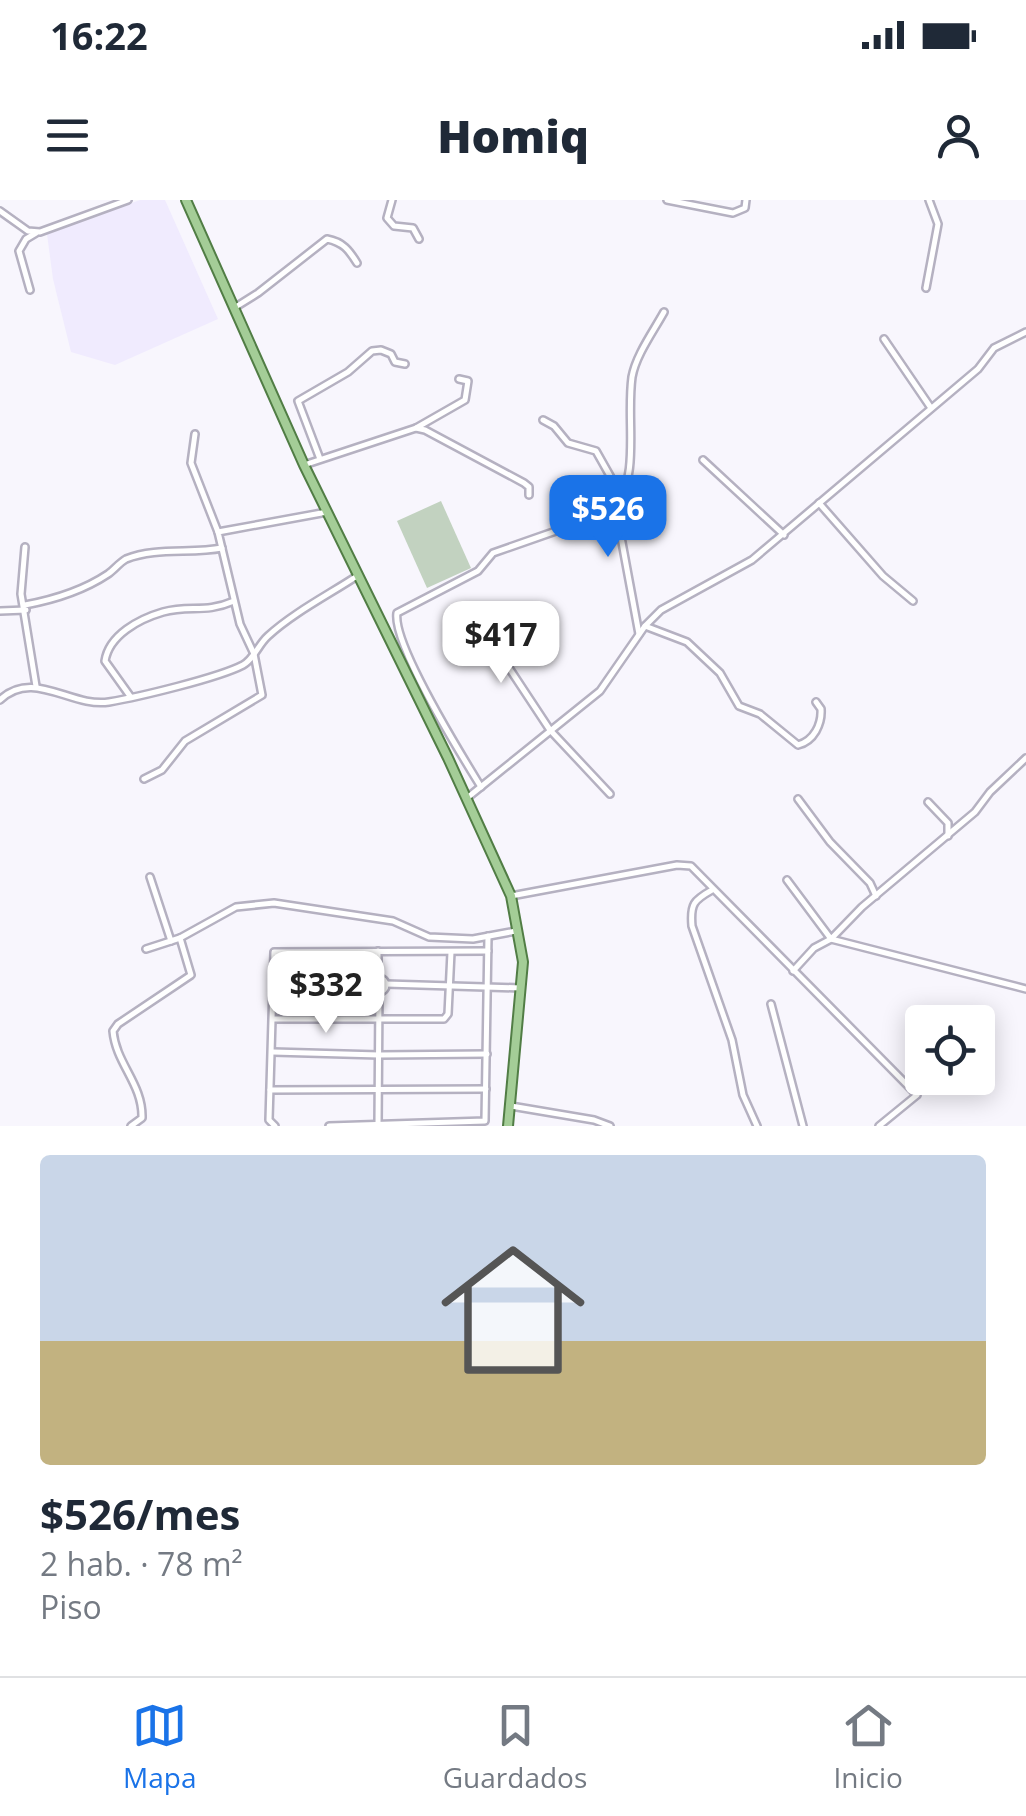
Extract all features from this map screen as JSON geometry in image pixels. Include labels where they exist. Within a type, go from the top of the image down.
[{"type":"main road","points":[[186,200],[304,465],[511,896],[519,930],[521,988],[508,1126]]},
{"type":"street","points":[[30,290],[19,251],[26,239],[128,200]]},
{"type":"street","points":[[392,200],[387,218],[394,226],[413,228],[418,240]]},
{"type":"street","points":[[667,200],[733,213],[744,208],[746,200]]},
{"type":"street","points":[[926,288],[938,224],[929,200]]},
{"type":"street","points":[[2,215],[36,233]]},
{"type":"street","points":[[233,309],[327,239],[349,249],[358,263]]},
{"type":"street","points":[[480,787],[414,666],[398,631],[397,614],[478,572],[493,553],[616,510],[626,495],[631,470],[634,370],[664,312]]},
{"type":"street","points":[[467,798],[600,690],[645,626],[661,610],[752,560],[978,369],[994,348],[1026,332]]},
{"type":"street","points":[[884,339],[930,408]]},
{"type":"street","points":[[320,459],[298,401],[348,372],[372,351],[391,354],[395,362],[405,364]]},
{"type":"street","points":[[304,465],[416,428],[465,400],[468,381],[459,379]]},
{"type":"street","points":[[543,420],[551,423],[568,443],[596,451],[618,490],[626,495]]},
{"type":"street","points":[[416,428],[524,483],[529,486],[529,495]]},
{"type":"street","points":[[144,779],[162,770],[185,741],[259,699],[262,688],[234,600],[218,532],[191,464],[194,434]]},
{"type":"street","points":[[702,460],[784,535]]},
{"type":"street","points":[[819,503],[883,576],[913,601]]},
{"type":"street","points":[[616,510],[639,634]]},
{"type":"street","points":[[218,532],[327,512]]},
{"type":"street","points":[[25,547],[21,580],[36,686]]},
{"type":"street","points":[[0,611],[25,608],[90,583],[125,560],[157,552],[222,548]]},
{"type":"street","points":[[0,700],[14,690],[36,686],[88,704],[227,672],[243,665],[269,635],[357,576]]},
{"type":"street","points":[[130,696],[105,661],[117,636],[162,612],[205,610],[234,600]]},
{"type":"street","points":[[480,624],[550,730],[610,794]]},
{"type":"street","points":[[645,626],[687,642],[720,673],[739,706],[760,714],[798,745],[810,740],[819,724],[821,708],[816,702]]},
{"type":"street","points":[[793,971],[814,948],[830,939],[948,836],[1026,758]]},
{"type":"street","points":[[798,800],[830,842],[870,883],[876,896]]},
{"type":"street","points":[[928,802],[948,823],[948,836]]},
{"type":"street","points":[[511,896],[686,864],[917,1095],[879,1126]]},
{"type":"street","points":[[150,877],[172,942]]},
{"type":"street","points":[[787,880],[830,939],[1026,988]]},
{"type":"street","points":[[712,890],[694,900],[692,926],[732,1040],[743,1095],[758,1126]]},
{"type":"street","points":[[146,949],[172,942],[236,908],[274,903],[392,921],[429,937],[488,936],[519,930]]},
{"type":"street","points":[[330,1126],[482,1123],[486,1118],[488,936]]},
{"type":"street","points":[[131,1126],[142,1118],[142,1111],[136,1086],[118,1056],[114,1032],[118,1024],[190,974],[180,938]]},
{"type":"street","points":[[274,1126],[269,1120],[274,955],[278,950],[488,951]]},
{"type":"street","points":[[273,984],[371,984],[378,978],[378,951]]},
{"type":"street","points":[[273,1019],[444,1019],[448,1014],[451,952]]},
{"type":"street","points":[[378,978],[386,984],[521,988]]},
{"type":"street","points":[[371,984],[379,993]]},
{"type":"street","points":[[378,1125],[379,993],[386,984]]},
{"type":"street","points":[[771,1004],[803,1126]]},
{"type":"street","points":[[273,1052],[486,1054]]},
{"type":"street","points":[[270,1090],[486,1090]]},
{"type":"street","points":[[510,1106],[610,1126]]},
{"type":"shaded area","points":[[140,200],[165,200],[218,319],[115,365],[71,352],[53,279],[47,234]]},
{"type":"green space","points":[[441,501],[471,568],[427,588],[397,521]]}]
